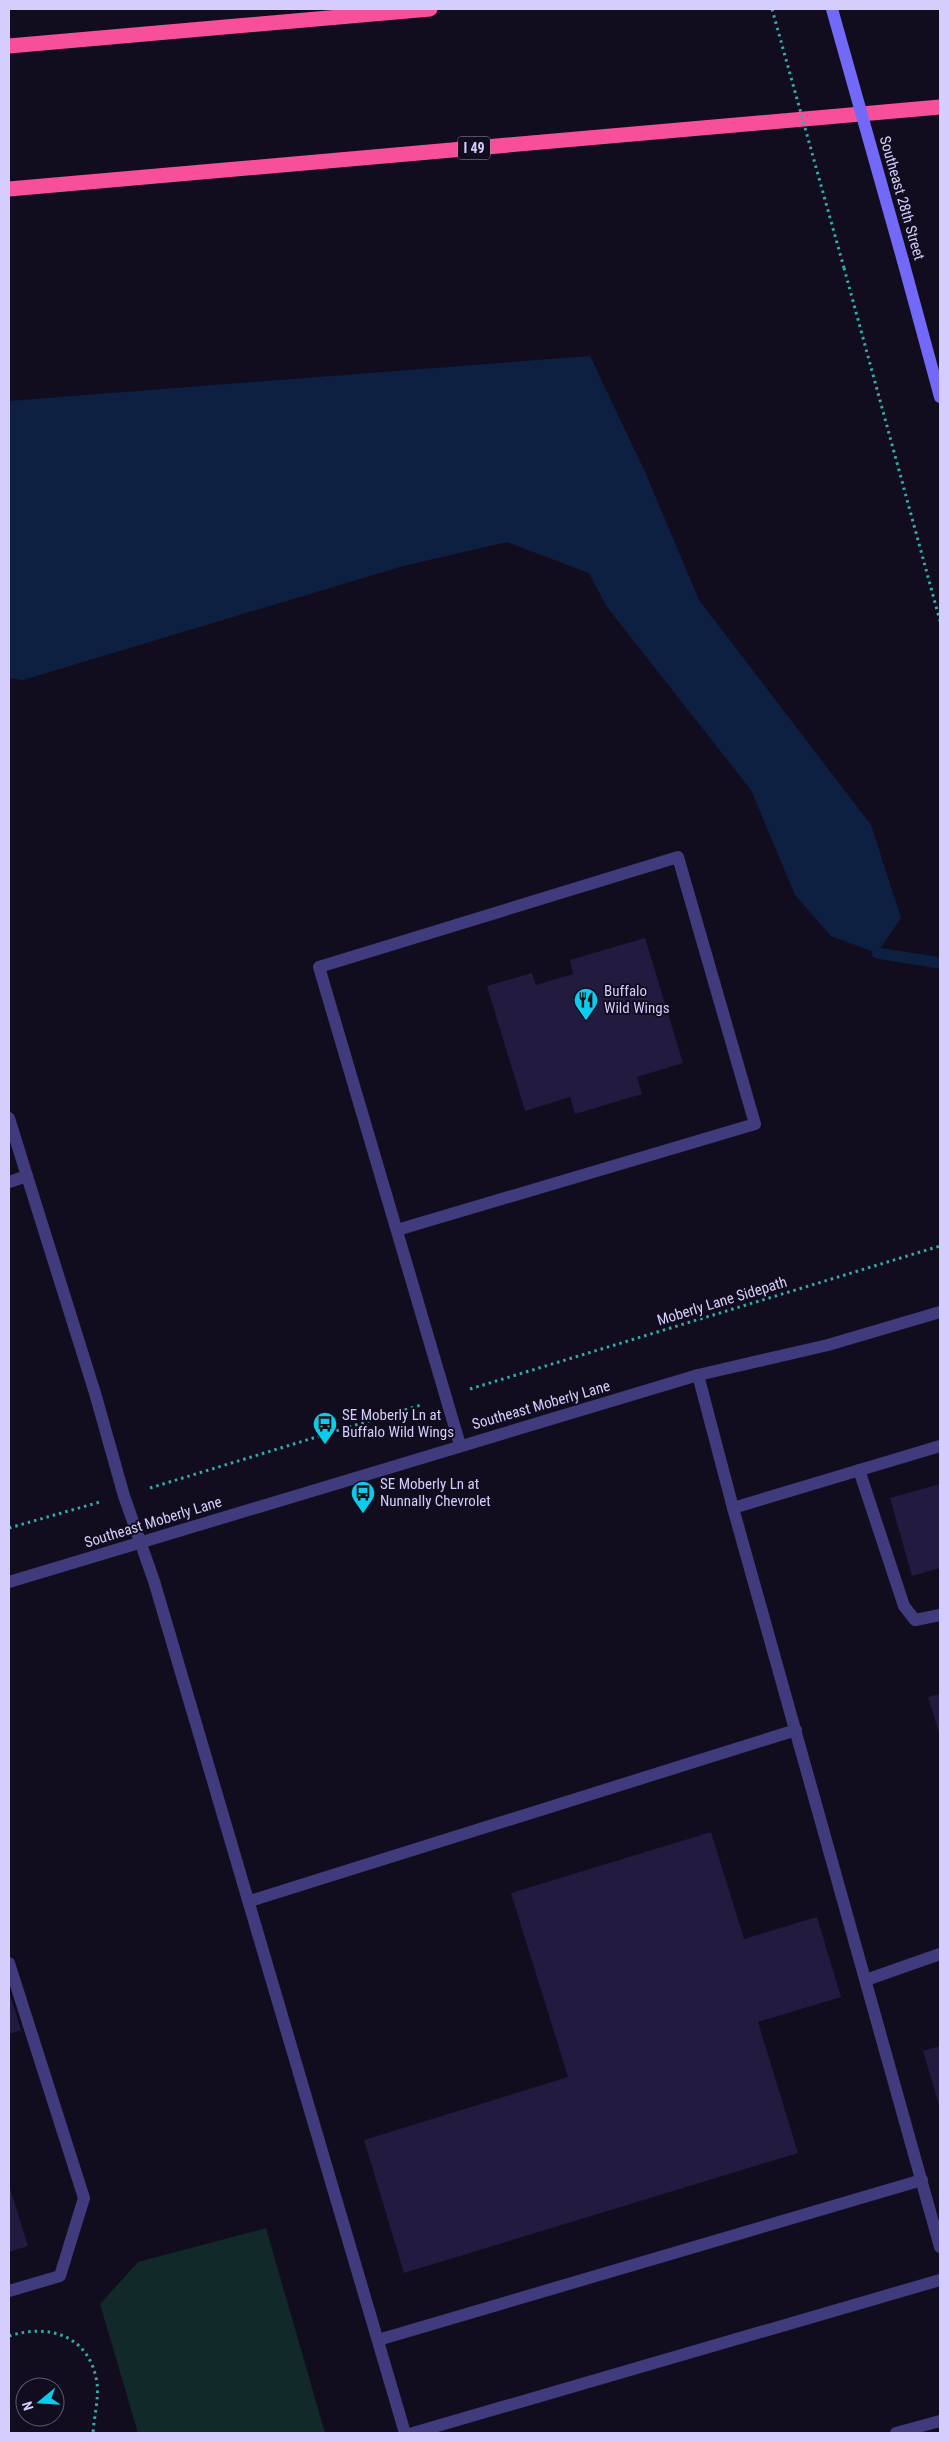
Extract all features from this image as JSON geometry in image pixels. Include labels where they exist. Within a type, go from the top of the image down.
[{"type":"highway","points":[[9,46],[430,9]]},
{"type":"highway","name":"I 49","points":[[9,189],[940,107]]},
{"type":"main road","name":"Southeast 28th Street","points":[[832,9],[940,397]]},
{"type":"street","points":[[397,1230],[755,1124],[678,857],[319,968],[460,1445]]},
{"type":"street","points":[[9,1118],[95,1393],[124,1496],[142,1542],[250,1901],[405,2433]]},
{"type":"street","points":[[9,1182],[27,1176]]},
{"type":"street","name":"Southeast Moberly Lane","points":[[9,1582],[460,1445],[562,1418],[698,1375],[828,1345],[940,1312]]},
{"type":"street","points":[[698,1375],[733,1508],[940,2247]]},
{"type":"street","points":[[733,1508],[940,1446]]},
{"type":"street","points":[[859,1470],[904,1606],[915,1620],[940,1615]]},
{"type":"street","points":[[250,1901],[796,1730]]},
{"type":"street","points":[[866,1980],[940,1954]]},
{"type":"street","points":[[9,1963],[84,2198],[60,2276],[9,2291]]},
{"type":"street","points":[[378,2340],[922,2180]]},
{"type":"street","points":[[413,2433],[940,2280]]},
{"type":"street","points":[[896,2433],[940,2421]]},
{"type":"path","points":[[772,9],[940,621]]},
{"type":"path","name":"Moberly Lane Sidepath","points":[[510,1376],[940,1246]]},
{"type":"path","points":[[167,1483],[413,1407]]},
{"type":"path","points":[[9,1528],[82,1506]]},
{"type":"path","points":[[9,2336],[45,2330],[70,2337],[92,2361],[97,2384],[93,2433]]},
{"type":"green space","points":[[266,2228],[325,2433],[138,2433],[100,2304],[138,2262]]},
{"type":"water","points":[[590,356],[645,472],[699,600],[871,825],[901,918],[877,953],[831,936],[795,895],[751,790],[607,607],[589,573],[507,542],[403,566],[23,680],[9,678],[9,401]]},
{"type":"building","points":[[645,938],[683,1063],[637,1077],[642,1094],[575,1114],[570,1097],[525,1111],[487,986],[532,973],[536,985],[573,974],[570,960]]},
{"type":"building","points":[[940,1484],[940,1568],[912,1576],[890,1498]]},
{"type":"building","points":[[940,1694],[940,1736],[928,1697]]},
{"type":"building","points":[[711,1832],[744,1939],[817,1917],[841,1997],[758,2022],[798,2153],[404,2273],[364,2140],[568,2077],[511,1893]]},
{"type":"building","points":[[9,1992],[21,2030],[9,2034]]},
{"type":"building","points":[[940,2046],[940,2108],[923,2051]]},
{"type":"building","points":[[9,2185],[28,2246],[9,2252]]},
{"type":"waterway","points":[[877,953],[940,963]]},
{"type":"place","name":"Buffalo Wild Wings","points":[[586,1021]]},
{"type":"place","name":"SE Moberly Ln at Buffalo Wild Wings","points":[[325,1445]]},
{"type":"place","name":"SE Moberly Ln at Nunnally Chevrolet","points":[[363,1514]]}]
